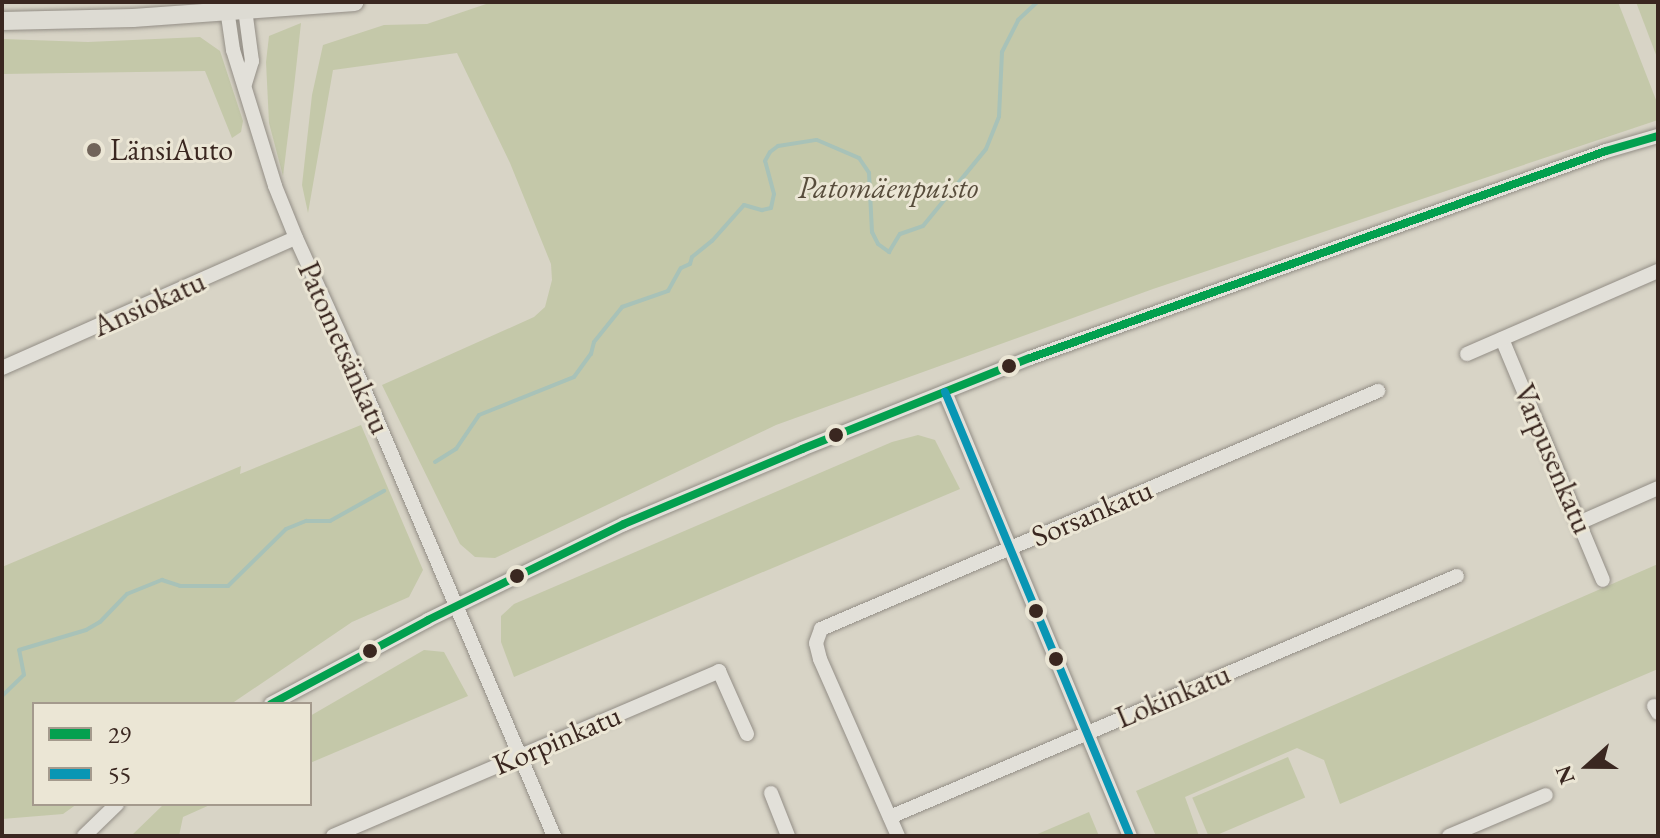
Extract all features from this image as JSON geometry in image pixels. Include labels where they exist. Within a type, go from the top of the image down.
[{"type":"main road","points":[[2,21],[354,2]]},
{"type":"street","name":"Patometsänkatu","points":[[235,7],[233,50],[260,140],[296,238],[355,368],[554,836]]},
{"type":"street","points":[[275,702],[456,606],[624,524],[945,392],[1592,156],[1658,136]]},
{"type":"street","name":"Ansiokatu","points":[[2,368],[296,238]]},
{"type":"street","points":[[1467,354],[1658,271]]},
{"type":"street","name":"Varpusenkatu","points":[[1502,339],[1603,580]]},
{"type":"street","name":"Sorsankatu","points":[[890,817],[820,659],[818,632],[1378,391]]},
{"type":"street","points":[[945,392],[1130,836]]},
{"type":"street","points":[[1581,522],[1658,488]]},
{"type":"street","name":"Lokinkatu","points":[[890,817],[1457,576]]},
{"type":"street","name":"Korpinkatu","points":[[333,836],[719,671],[747,734]]},
{"type":"street","points":[[771,793],[788,836]]},
{"type":"street","points":[[1449,836],[1546,795]]},
{"type":"street","points":[[84,836],[115,806]]},
{"type":"street","points":[[890,817],[898,836]]},
{"type":"green space","name":"Patomäenpuisto","points":[[492,2],[1618,2],[1658,105],[1658,120],[1153,289],[776,425],[495,558],[475,557],[460,544],[382,385],[534,317],[545,307],[552,280],[551,264],[510,163],[457,53],[333,70],[308,213],[302,185],[312,95],[323,45],[384,25],[427,24]]},
{"type":"green space","points":[[1636,2],[1658,2],[1658,60]]},
{"type":"green space","points":[[301,23],[283,176],[269,123],[266,62],[269,36]]},
{"type":"green space","points":[[200,37],[220,51],[243,121],[241,132],[232,138],[205,71],[2,74],[2,39],[88,42]]},
{"type":"green space","points":[[361,425],[423,570],[409,597],[352,622],[234,702],[32,702],[32,806],[74,806],[63,814],[2,819],[2,567],[241,466],[240,474]]},
{"type":"green space","points":[[918,435],[935,440],[960,489],[514,677],[501,642],[501,616],[514,604],[892,442]]},
{"type":"green space","points":[[1658,564],[1658,669],[1340,804],[1324,760],[1297,748],[1185,797],[1199,836],[1156,836],[1136,791]]},
{"type":"green space","points":[[424,650],[444,652],[468,696],[312,762],[312,715]]},
{"type":"green space","points":[[1288,757],[1305,798],[1214,836],[1209,836],[1192,798]]},
{"type":"green space","points":[[162,806],[208,806],[183,817],[179,836],[131,836]]},
{"type":"green space","points":[[1089,812],[1099,836],[1033,836]]},
{"type":"waterway","points":[[435,462],[456,449],[479,415],[574,377],[591,354],[594,342],[622,307],[668,291],[681,268],[690,264],[692,257],[712,241],[744,205],[762,210],[771,208],[774,194],[765,161],[778,146],[817,140],[859,158],[869,173],[872,232],[878,244],[889,252],[900,234],[923,226],[986,149],[999,116],[1002,52],[1018,20],[1037,2]]},
{"type":"waterway","points":[[2,696],[24,675],[19,650],[86,630],[100,622],[127,594],[162,580],[180,586],[228,586],[286,529],[306,521],[330,521],[384,491]]},
{"type":"transit line","name":"29","points":[[275,702],[428,620],[624,524],[802,449],[1030,358],[1606,151],[1658,136]]},
{"type":"transit line","name":"55","points":[[945,392],[1130,836]]},
{"type":"place","name":"LänsiAuto","points":[[94,150]]}]
